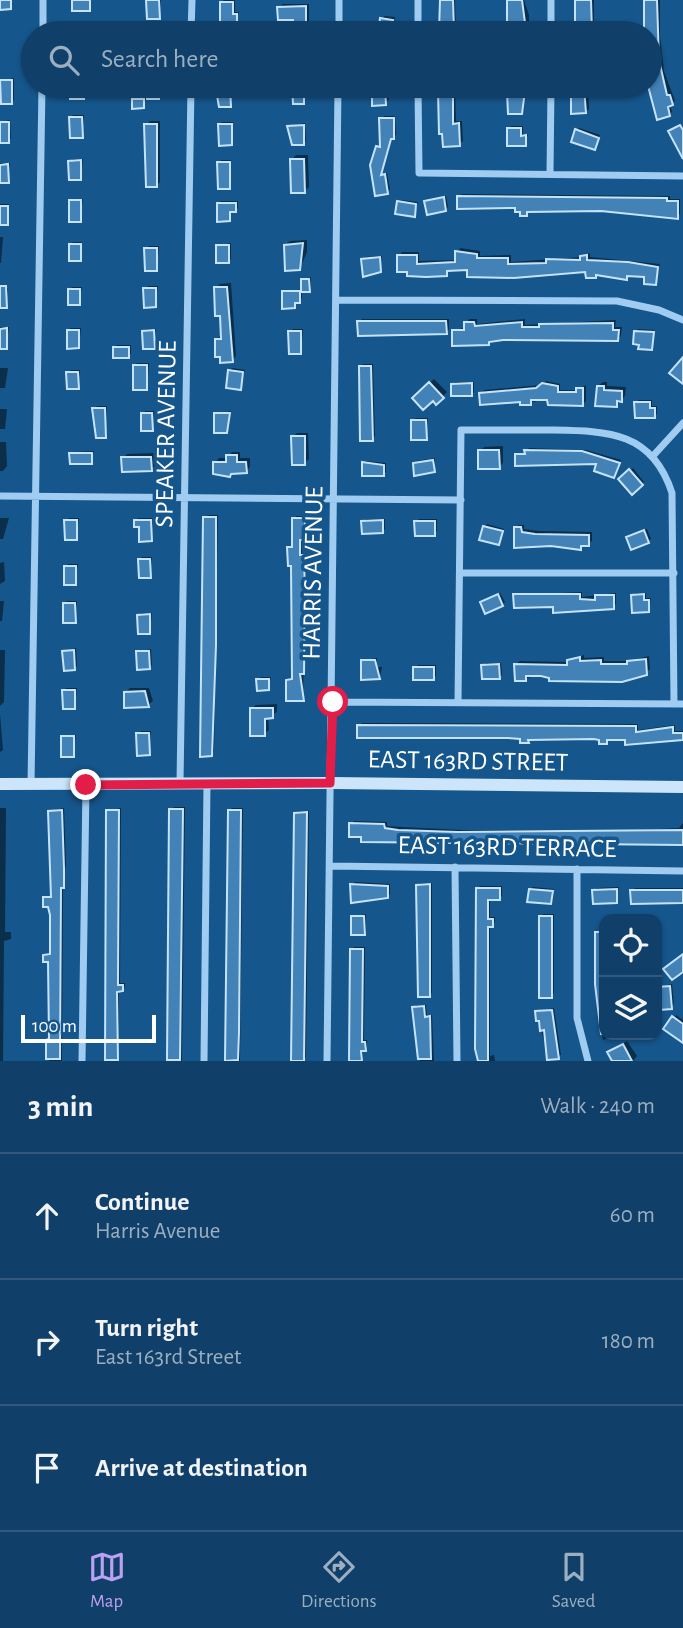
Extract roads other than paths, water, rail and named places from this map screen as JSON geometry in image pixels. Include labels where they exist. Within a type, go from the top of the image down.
[{"type":"street","points":[[43,0],[43,21]]},
{"type":"street","points":[[191,21],[192,0]]},
{"type":"street","points":[[339,0],[339,21]]},
{"type":"street","points":[[418,0],[418,21]]},
{"type":"street","points":[[551,0],[551,21]]},
{"type":"street","points":[[31,785],[42,98]]},
{"type":"street","name":"SPEAKER AVENUE","points":[[180,783],[191,98]]},
{"type":"street","name":"HARRIS AVENUE","points":[[327,1061],[338,98]]},
{"type":"street","points":[[418,98],[419,173],[683,176]]},
{"type":"street","points":[[550,174],[551,98]]},
{"type":"street","points":[[336,300],[617,302],[659,310],[683,320]]},
{"type":"street","points":[[652,457],[683,424]]},
{"type":"street","points":[[333,702],[679,704],[672,494],[662,468],[625,437],[598,430],[461,430],[458,702]]},
{"type":"street","points":[[0,496],[461,500]]},
{"type":"street","points":[[460,573],[674,573]]},
{"type":"street","points":[[204,1061],[207,783]]},
{"type":"street","name":"EAST 163RD STREET","points":[[0,784],[330,783],[683,787]]},
{"type":"street","points":[[82,1061],[86,785]]},
{"type":"street","name":"EAST 163RD TERRACE","points":[[330,866],[683,871]]},
{"type":"street","points":[[455,867],[457,1061]]},
{"type":"street","points":[[577,869],[577,1018],[588,1061]]}]
